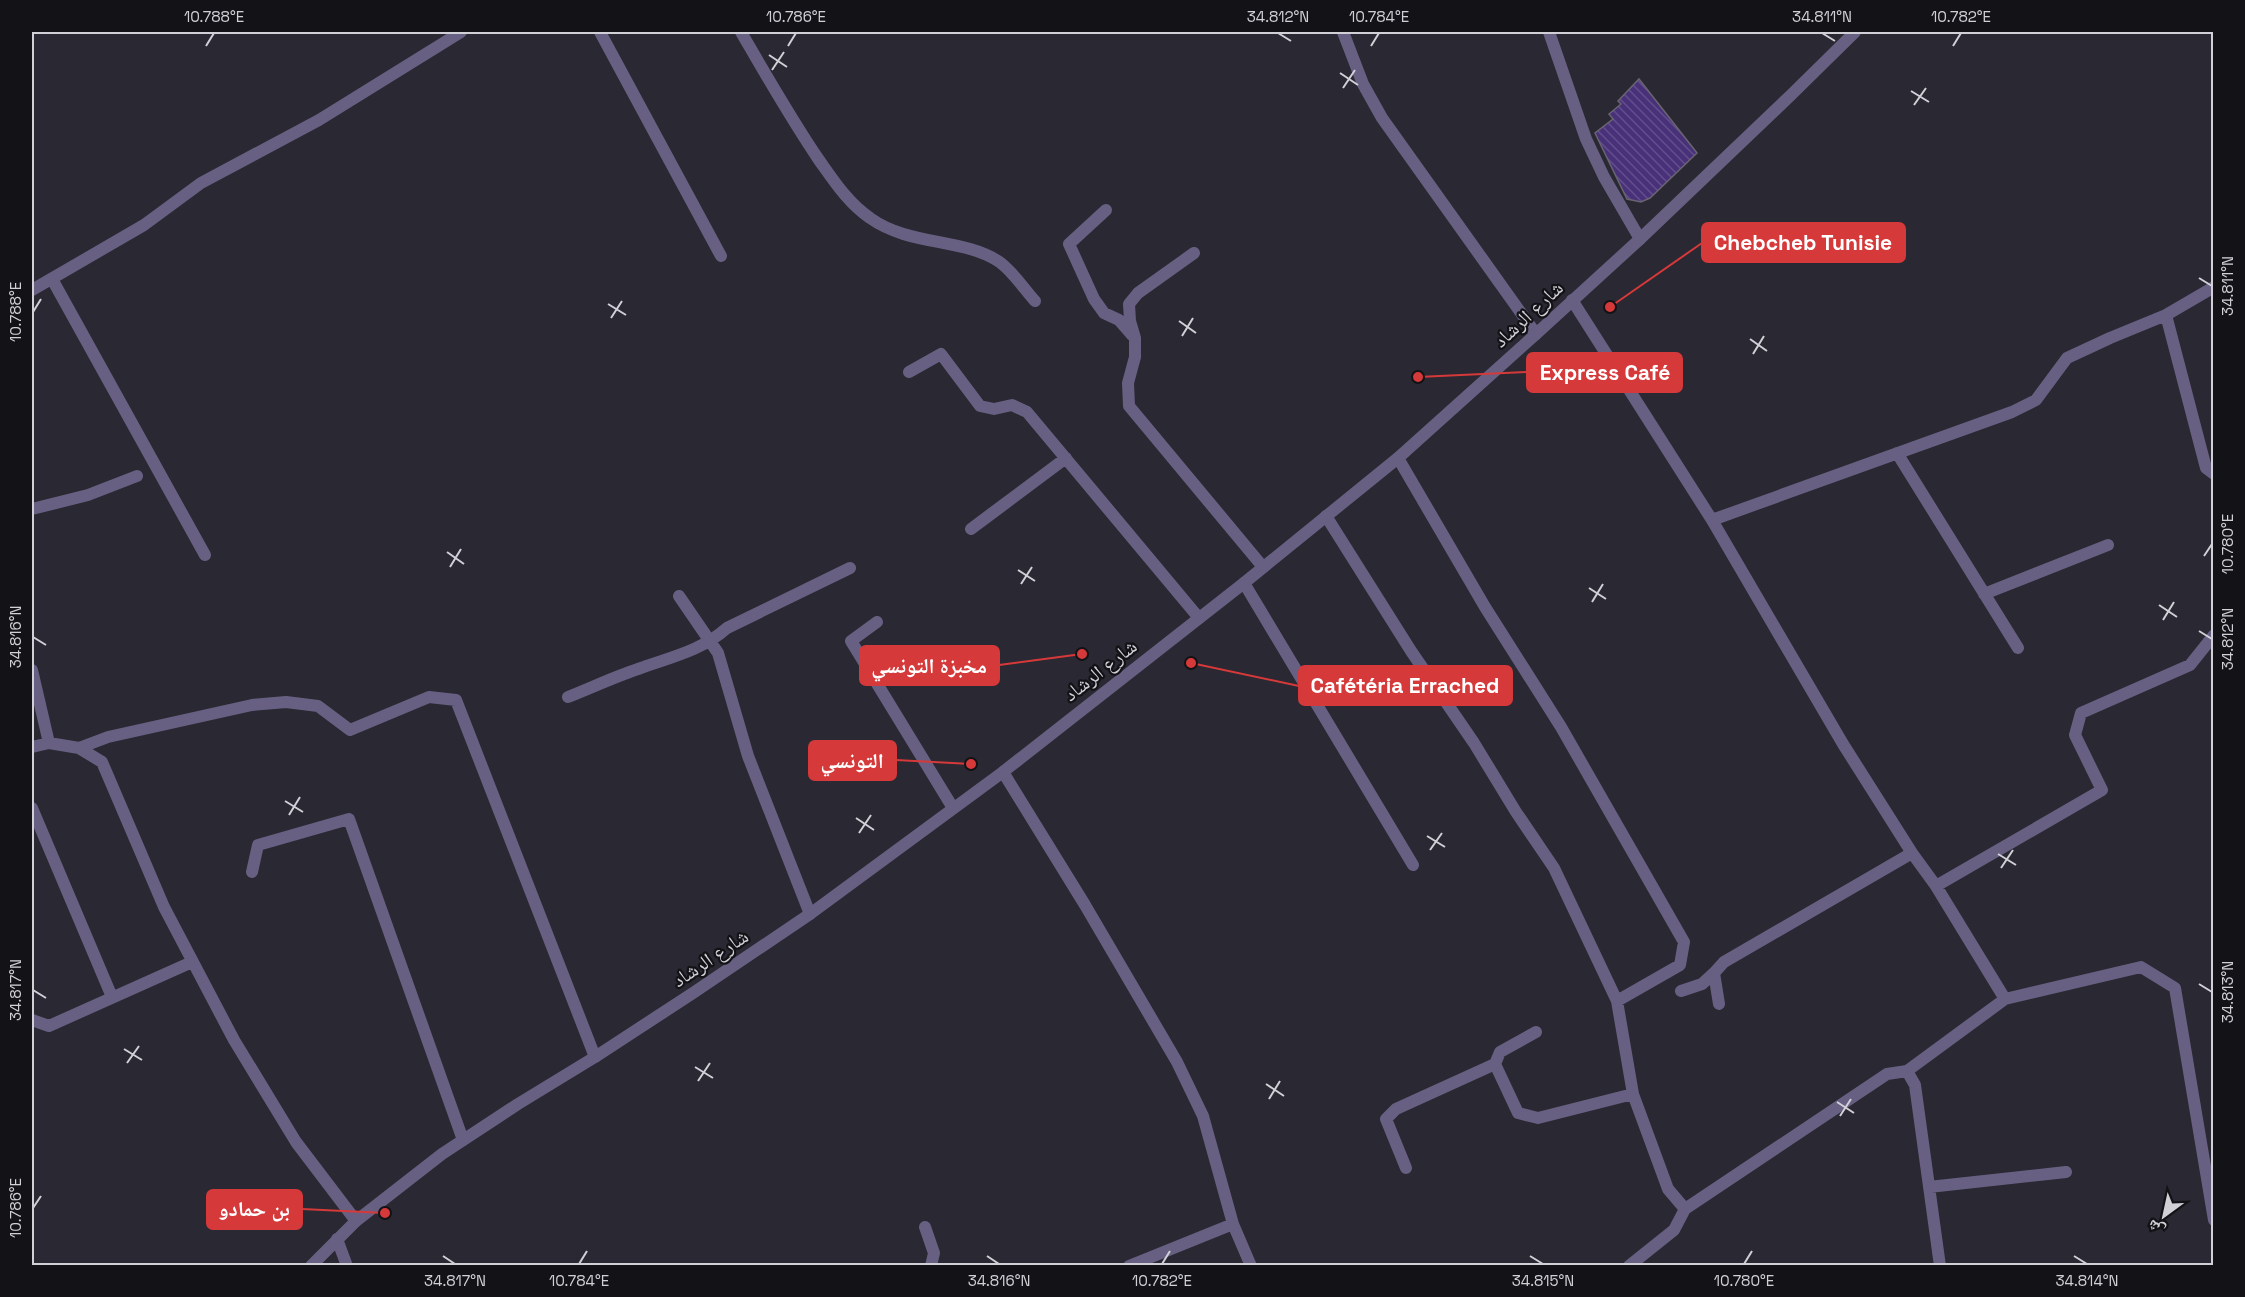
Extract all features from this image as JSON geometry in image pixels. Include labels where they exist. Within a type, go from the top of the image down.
[{"type":"street","points":[[32,290],[144,225],[201,183],[319,120],[461,32]]},
{"type":"street","points":[[600,32],[721,256]]},
{"type":"street","points":[[741,32],[807,143],[850,201],[870,219],[895,231],[927,241],[981,252],[1000,262],[1035,302]]},
{"type":"street","points":[[1343,32],[1363,84],[1382,118],[1536,334]]},
{"type":"street","points":[[1549,32],[1586,139],[1604,177],[1640,239]]},
{"type":"street","name":"شارع الرشاد","points":[[311,1266],[356,1221],[463,1140],[595,1057],[810,914],[1003,772],[1244,583],[1398,458],[1536,334],[1640,239],[1855,32]]},
{"type":"street","points":[[1106,210],[1069,244],[1094,299],[1104,313],[1119,320],[1135,338]]},
{"type":"street","points":[[1194,253],[1138,293],[1129,304],[1130,321],[1135,338],[1135,357],[1128,383],[1129,406],[1263,567]]},
{"type":"street","points":[[52,279],[205,555]]},
{"type":"street","points":[[1712,519],[2012,412],[2036,400],[2067,358],[2166,315],[2214,287]]},
{"type":"street","points":[[1572,300],[1712,519],[1843,744],[1912,853],[1936,886],[2005,999]]},
{"type":"street","points":[[2166,315],[2206,468],[2214,474]]},
{"type":"street","points":[[909,372],[941,354],[980,406],[994,409],[1012,405],[1027,412],[1199,618]]},
{"type":"street","points":[[1898,453],[2018,648]]},
{"type":"street","points":[[971,529],[1066,458]]},
{"type":"street","points":[[1398,458],[1485,607],[1561,727],[1684,942],[1680,964],[1617,1001]]},
{"type":"street","points":[[32,509],[88,495],[137,476]]},
{"type":"street","points":[[1326,516],[1411,651],[1474,743],[1516,812],[1554,868],[1617,1001],[1633,1094],[1668,1190],[1685,1209]]},
{"type":"street","points":[[1984,594],[2108,545]]},
{"type":"street","points":[[568,697],[712,642],[728,628],[850,568]]},
{"type":"street","points":[[1244,583],[1413,865]]},
{"type":"street","points":[[679,596],[718,653],[748,756],[810,914]]},
{"type":"street","points":[[877,622],[851,640],[953,808]]},
{"type":"street","points":[[1936,886],[2102,790],[2075,735],[2081,713],[2190,665],[2214,635]]},
{"type":"street","points":[[32,670],[49,743]]},
{"type":"street","points":[[79,748],[108,737],[252,705],[286,702],[318,706],[350,730],[429,697],[456,700],[595,1057]]},
{"type":"street","points":[[32,747],[49,743],[79,748],[102,762],[164,907],[234,1040],[296,1142],[356,1221]]},
{"type":"street","points":[[1003,772],[1085,905],[1177,1062],[1203,1116],[1233,1224],[1251,1266]]},
{"type":"street","points":[[32,808],[112,997]]},
{"type":"street","points":[[252,872],[258,845],[349,819],[463,1140]]},
{"type":"street","points":[[1681,991],[1702,984],[1724,962],[1912,853]]},
{"type":"street","points":[[32,1020],[49,1026],[192,962]]},
{"type":"street","points":[[1629,1266],[1674,1230],[1685,1209],[1887,1074],[1907,1071],[2005,999],[2141,967],[2175,988],[2214,1221]]},
{"type":"street","points":[[1714,973],[1719,1004]]},
{"type":"street","points":[[1406,1168],[1386,1119],[1396,1109],[1495,1064],[1500,1052],[1536,1032]]},
{"type":"street","points":[[1495,1064],[1518,1113],[1538,1118],[1633,1094]]},
{"type":"street","points":[[1907,1071],[1915,1085],[1940,1266]]},
{"type":"street","points":[[1929,1186],[2066,1172]]},
{"type":"street","points":[[1129,1266],[1233,1224]]},
{"type":"street","points":[[925,1227],[934,1253],[931,1266]]},
{"type":"street","points":[[337,1239],[347,1266]]},
{"type":"building","points":[[1639,79],[1697,153],[1650,198],[1641,202],[1627,199],[1595,133],[1613,119],[1609,114],[1621,104],[1618,101]]},
{"type":"place","name":"Chebcheb Tunisie","points":[[1610,307]]},
{"type":"place","name":"Express Café","points":[[1418,377]]},
{"type":"place","name":"مخبزة التونسي","points":[[1082,654]]},
{"type":"place","name":"Cafétéria Errached","points":[[1191,663]]},
{"type":"place","name":"التونسي","points":[[971,764]]},
{"type":"place","name":"بن حمادو","points":[[385,1213]]}]
